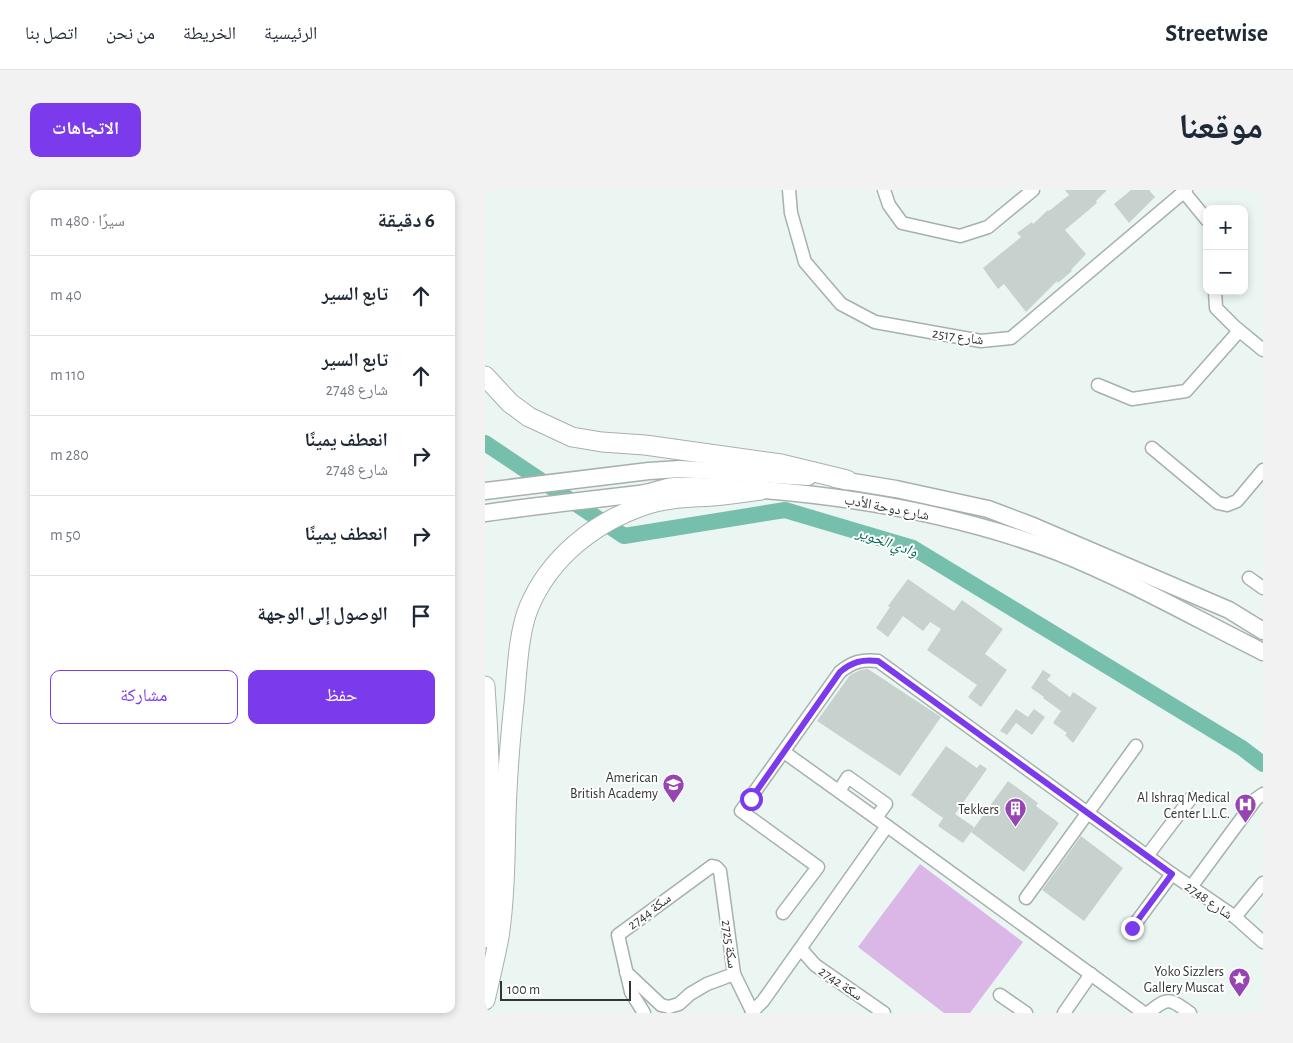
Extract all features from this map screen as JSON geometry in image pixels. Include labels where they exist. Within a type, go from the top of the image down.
[{"type":"highway","points":[[485,376],[510,403],[529,416],[572,437],[781,464],[847,480]]},
{"type":"highway","points":[[485,1000],[499,937],[516,684],[524,622],[536,593],[553,567],[569,548],[614,518],[645,504],[662,500],[761,490]]},
{"type":"highway","points":[[485,686],[490,764],[489,887],[485,938]]},
{"type":"main road","name":"شارع دوحة الأدب","points":[[485,491],[649,471],[680,470],[847,480],[896,488],[987,509],[1042,530],[1229,610],[1263,631]]},
{"type":"main road","name":"شارع دوحة الأدب","points":[[485,513],[643,494],[671,486],[706,486],[819,495],[902,509],[986,529],[1059,553],[1129,584],[1263,652]]},
{"type":"street","name":"2517 شارع","points":[[789,190],[791,213],[805,262],[841,304],[875,322],[981,341],[1011,338],[1185,191]]},
{"type":"street","points":[[884,190],[889,205],[902,222],[960,236],[988,226],[1031,191]]},
{"type":"street","points":[[1185,191],[1203,215]]},
{"type":"street","points":[[1215,295],[1216,308],[1239,331],[1263,350]]},
{"type":"street","points":[[1098,385],[1132,399],[1187,392],[1239,331]]},
{"type":"street","points":[[1152,448],[1219,503],[1227,505],[1237,501],[1262,472]]},
{"type":"street","points":[[1249,578],[1263,588]]},
{"type":"street","name":"شارع 2748","points":[[783,913],[817,867],[741,811],[840,672],[850,664],[867,659],[878,661],[1191,888],[1235,917],[1263,942]]},
{"type":"street","points":[[1026,898],[1136,746]]},
{"type":"street","points":[[784,752],[1144,1013]]},
{"type":"street","points":[[1191,888],[1256,799],[1263,794]]},
{"type":"street","points":[[1147,856],[1191,798]]},
{"type":"street","points":[[753,1012],[801,949],[887,826]]},
{"type":"street","name":"سكة 2744","points":[[625,972],[618,935],[709,866],[714,866],[720,871]]},
{"type":"street","name":"سكة 2725","points":[[720,871],[734,974],[753,1012]]},
{"type":"street","points":[[1132,928],[1172,874]]},
{"type":"street","points":[[1235,917],[1263,883]]},
{"type":"street","name":"سكة 2742","points":[[801,949],[815,966],[884,1013]]},
{"type":"street","points":[[625,972],[661,1005],[669,1007],[679,1004],[690,994],[707,984],[734,974]]},
{"type":"street","points":[[625,972],[631,992],[644,1013]]},
{"type":"street","points":[[1064,1013],[1091,974]]},
{"type":"street","points":[[1001,995],[1026,1013]]},
{"type":"street","points":[[1148,1013],[1162,1002],[1169,1000],[1190,1013]]},
{"type":"shaded area","points":[[920,864],[1023,942],[970,1013],[944,1013],[858,947]]},
{"type":"building","points":[[1065,190],[1107,190],[1096,201],[1097,203],[1065,230],[1086,254],[1072,271],[1058,283],[1057,281],[1026,312],[1004,284],[998,289],[983,268],[1021,237],[1017,233],[1032,222],[1033,224],[1069,195]]},
{"type":"building","points":[[1131,190],[1149,190],[1155,197],[1129,223],[1114,204]]},
{"type":"building","points":[[908,579],[954,611],[962,600],[1003,629],[985,654],[1007,670],[981,707],[968,697],[977,685],[927,650],[941,629],[930,622],[923,631],[903,616],[888,637],[876,628],[890,607],[888,606]]},
{"type":"building","points":[[868,669],[941,717],[900,776],[817,721],[850,675],[860,670]]},
{"type":"building","points":[[1043,670],[1051,675],[1047,680],[1070,697],[1073,692],[1097,708],[1073,743],[1065,735],[1067,733],[1053,723],[1061,711],[1031,688]]},
{"type":"building","points":[[1016,709],[1028,717],[1034,709],[1045,717],[1032,735],[1016,723],[1007,735],[1000,731]]},
{"type":"building","points":[[946,746],[977,768],[980,764],[987,769],[955,814],[974,827],[963,843],[938,826],[943,818],[911,795]]},
{"type":"building","name":"Tekkers","points":[[1008,781],[1038,803],[1036,806],[1059,823],[1024,872],[971,832]]},
{"type":"building","points":[[1081,836],[1123,868],[1084,921],[1042,890]]},
{"type":"waterway","name":"وادي الخوير","points":[[485,443],[624,536],[785,510],[913,548],[1242,748],[1263,764]]},
{"type":"place","name":"American British Academy","points":[[674,804]]},
{"type":"place","name":"Al Ishraq Medical Center L.L.C.","points":[[1246,824]]},
{"type":"place","name":"Tekkers","points":[[1015,828]]},
{"type":"place","name":"Yoko Sizzlers Gallery Muscat","points":[[1240,998]]},
{"type":"route","points":[[751,799],[840,672],[850,664],[867,659],[878,661],[1172,874],[1132,928]]}]
